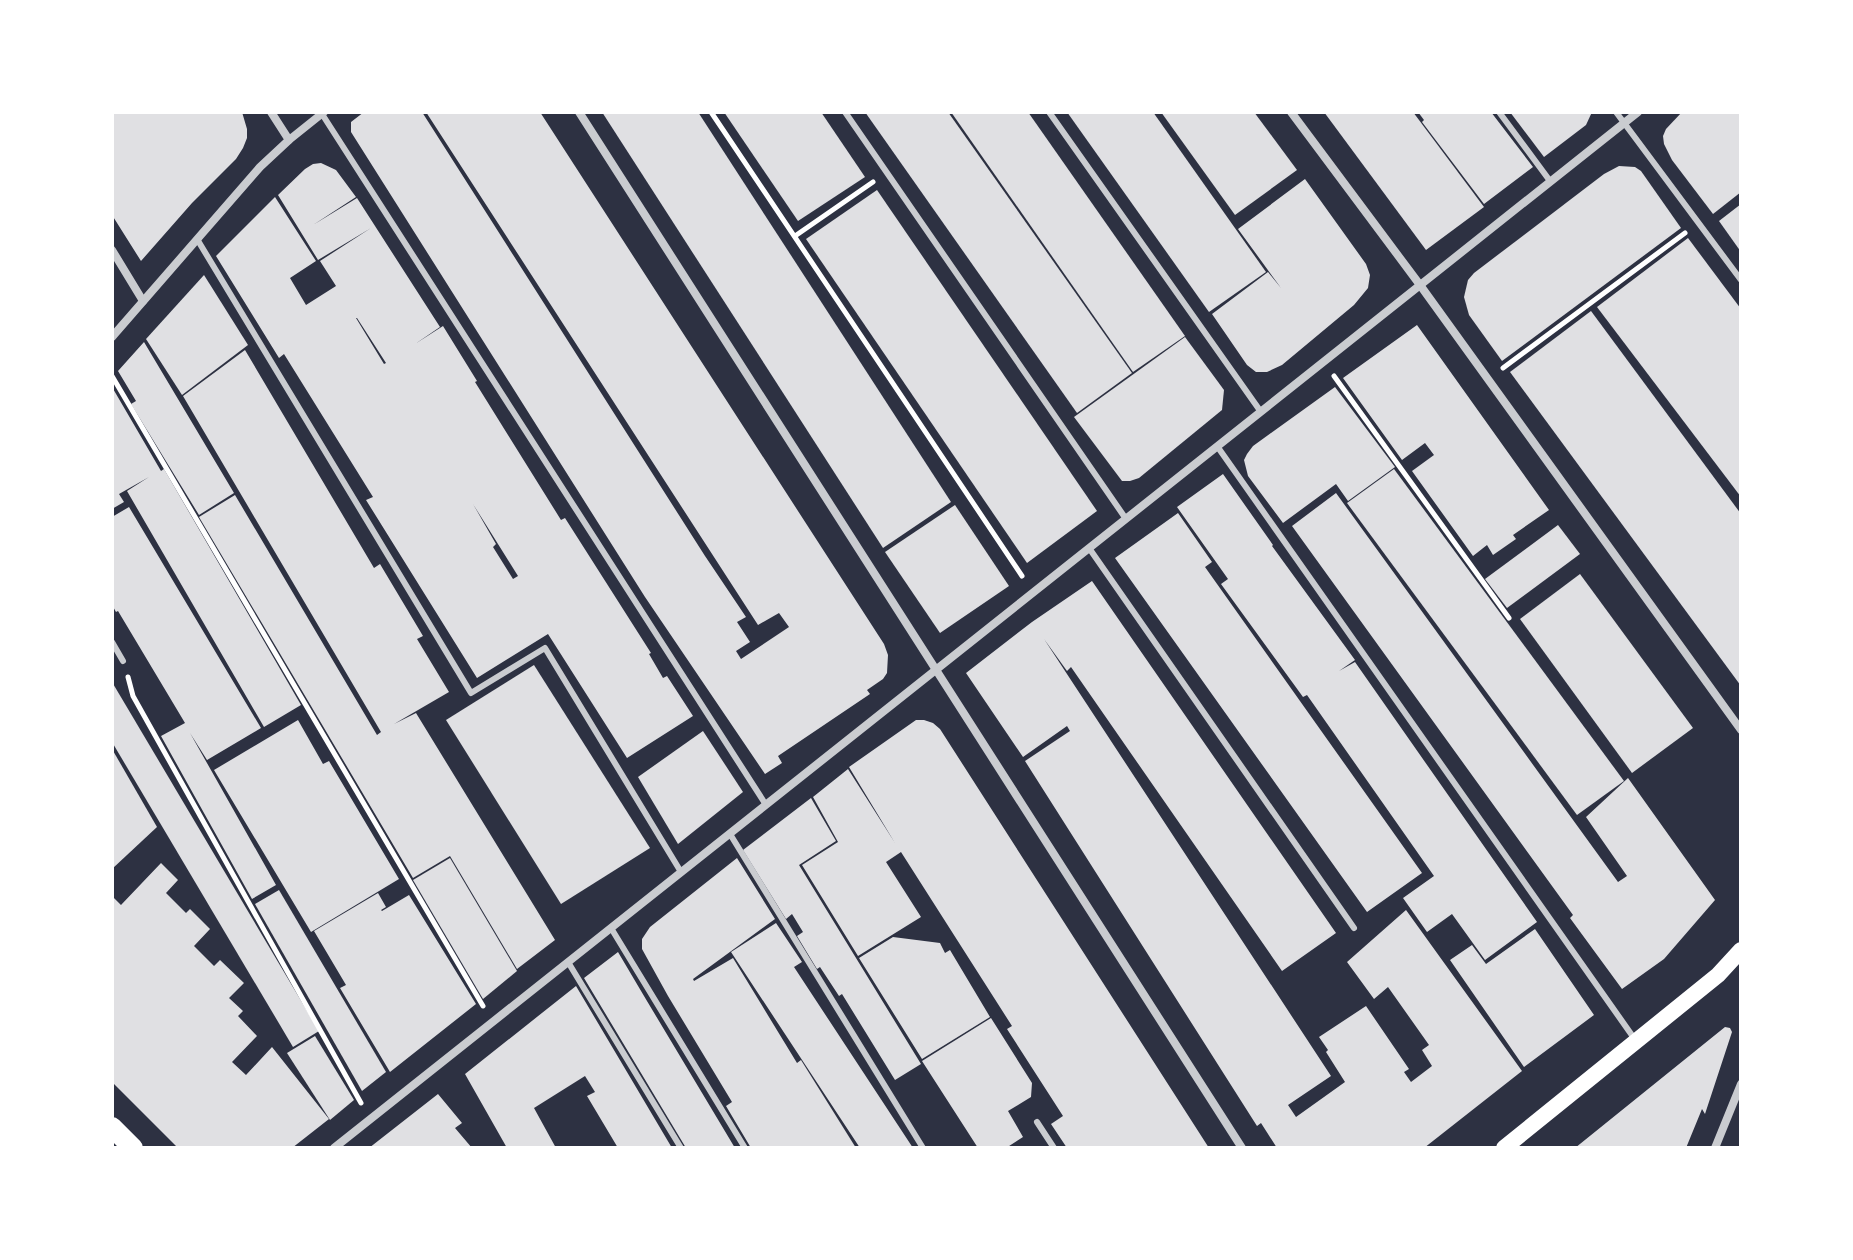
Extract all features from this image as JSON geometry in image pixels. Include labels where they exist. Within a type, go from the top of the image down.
[{"type":"main road","points":[[1504,1148],[1718,975],[1741,950]]},
{"type":"main road","points":[[112,1127],[133,1148]]},
{"type":"street","points":[[271,112],[289,140]]},
{"type":"street","points":[[579,112],[1242,1148]]},
{"type":"street","points":[[1291,112],[1420,285],[1741,730]]},
{"type":"street","points":[[334,1148],[1638,112]]},
{"type":"street","points":[[112,337],[260,167],[323,113]]},
{"type":"street","points":[[112,250],[143,301]]},
{"type":"street","points":[[1715,1148],[1741,1084]]},
{"type":"lane","points":[[845,112],[1126,519]]},
{"type":"lane","points":[[1049,112],[1261,412]]},
{"type":"lane","points":[[1499,112],[1550,181]]},
{"type":"lane","points":[[1616,112],[1741,280]]},
{"type":"lane","points":[[323,113],[766,805]]},
{"type":"lane","points":[[197,239],[471,693],[545,648],[681,872]]},
{"type":"lane","points":[[1217,446],[1636,1041]]},
{"type":"lane","points":[[1089,548],[1354,928]]},
{"type":"lane","points":[[112,642],[123,661]]},
{"type":"lane","points":[[730,834],[923,1148]]},
{"type":"lane","points":[[611,928],[745,1148]]},
{"type":"lane","points":[[568,962],[681,1148]]},
{"type":"lane","points":[[1037,1122],[1054,1148]]},
{"type":"path","points":[[711,112],[1033,593]]},
{"type":"path","points":[[795,236],[887,173]]},
{"type":"path","points":[[1488,379],[1698,223]]},
{"type":"path","points":[[1324,362],[1509,618]]},
{"type":"path","points":[[112,376],[492,1023]]},
{"type":"path","points":[[123,661],[133,696],[371,1119]]},
{"type":"building","points":[[112,112],[242,112],[247,129],[247,138],[236,159],[141,261],[112,215]]},
{"type":"building","points":[[364,112],[422,112],[746,617],[737,622],[750,642],[736,651],[741,659],[789,627],[779,613],[758,625],[426,112],[540,112],[884,644],[888,655],[887,673],[867,690],[870,694],[778,756],[782,763],[765,774],[645,597],[351,132],[351,122]]},
{"type":"building","points":[[602,112],[698,112],[951,502],[883,548]]},
{"type":"building","points":[[724,112],[821,112],[865,177],[798,221]]},
{"type":"building","points":[[865,112],[948,112],[1132,373],[1077,413]]},
{"type":"building","points":[[951,112],[1028,112],[1185,336],[1133,372]]},
{"type":"building","points":[[1067,112],[1153,112],[1266,272],[1209,312]]},
{"type":"building","points":[[1161,112],[1254,112],[1297,170],[1235,215]]},
{"type":"building","points":[[1324,112],[1413,112],[1484,207],[1426,250]]},
{"type":"building","points":[[1418,112],[1491,112],[1533,167],[1484,204],[1422,122],[1424,120]]},
{"type":"building","points":[[1510,112],[1592,112],[1586,125],[1544,157]]},
{"type":"building","points":[[1682,112],[1741,112],[1741,192],[1713,214],[1672,160],[1664,144],[1666,129]]},
{"type":"building","points":[[321,163],[336,170],[356,197],[313,225],[357,198],[440,327],[415,344],[443,326],[561,520],[565,518],[651,653],[663,678],[667,676],[693,716],[627,758],[548,634],[477,678],[366,500],[373,497],[284,354],[279,358],[216,256],[275,197],[316,261],[290,278],[306,305],[336,286],[320,261],[371,228],[318,260],[278,195],[313,164]],"holes":[[[357,318],[386,363],[384,364]],[[473,504],[518,576],[513,579],[493,547],[496,544]]]},
{"type":"building","points":[[1619,166],[1635,167],[1641,171],[1681,228],[1502,361],[1469,315],[1464,297],[1468,280],[1604,174]]},
{"type":"building","points":[[1305,179],[1366,264],[1370,275],[1368,288],[1354,305],[1282,365],[1267,372],[1256,372],[1247,365],[1212,314],[1268,272],[1281,288],[1238,229]]},
{"type":"building","points":[[877,190],[1097,511],[1027,563],[806,239]]},
{"type":"building","points":[[1741,204],[1741,252],[1719,221]]},
{"type":"building","points":[[1688,238],[1741,309],[1741,497],[1597,307]]},
{"type":"building","points":[[204,275],[248,345],[182,395],[146,339]]},
{"type":"building","points":[[1591,311],[1741,514],[1741,686],[1510,372]]},
{"type":"building","points":[[1417,325],[1549,510],[1513,535],[1516,539],[1493,555],[1487,545],[1473,556],[1412,471],[1434,455],[1425,443],[1402,460],[1343,378]]},
{"type":"building","points":[[1185,337],[1224,390],[1222,410],[1139,478],[1122,481],[1074,417]]},
{"type":"building","points":[[144,342],[234,493],[199,515],[131,404],[136,401],[118,371]]},
{"type":"building","points":[[245,350],[374,568],[380,564],[423,636],[417,639],[449,692],[394,724],[416,713],[555,940],[517,969],[450,856],[413,878],[199,517],[235,495],[377,735],[381,732],[183,396]]},
{"type":"building","points":[[112,387],[161,471],[164,469],[301,705],[264,727],[127,491],[149,477],[119,494],[124,502],[112,509]]},
{"type":"building","points":[[1335,387],[1395,467],[1348,501],[1336,484],[1283,523],[1248,476],[1244,460],[1253,446]]},
{"type":"building","points":[[1394,469],[1624,781],[1577,815],[1347,503]]},
{"type":"building","points":[[1223,474],[1355,660],[1339,671],[1355,662],[1537,922],[1485,960],[1452,914],[1427,932],[1403,898],[1434,876],[1307,695],[1303,697],[1221,584],[1228,579],[1177,507]]},
{"type":"building","points":[[1336,493],[1618,882],[1627,876],[1586,817],[1628,778],[1715,900],[1664,959],[1622,989],[1570,918],[1573,915],[1292,526]]},
{"type":"building","points":[[955,505],[1009,586],[940,633],[885,552]]},
{"type":"building","points":[[129,507],[261,728],[207,760],[190,733],[276,885],[252,899],[161,736],[185,723],[112,605],[112,517]]},
{"type":"building","points":[[1178,513],[1212,562],[1205,567],[1422,873],[1367,912],[1115,558]]},
{"type":"building","points":[[1558,525],[1580,554],[1507,608],[1485,579]]},
{"type":"building","points":[[1580,574],[1693,728],[1632,773],[1520,619]]},
{"type":"building","points":[[1092,581],[1336,933],[1282,971],[1071,667],[1067,671],[1044,639],[1331,1076],[1288,1105],[1296,1117],[1345,1082],[1319,1037],[1366,1006],[1409,1069],[1404,1072],[1411,1082],[1432,1066],[1422,1050],[1429,1045],[1388,987],[1374,999],[1347,962],[1406,910],[1522,1071],[1424,1148],[1277,1148],[1261,1123],[1257,1126],[1025,761],[1070,731],[1067,726],[1023,757],[966,673]]},
{"type":"building","points":[[534,665],[650,848],[561,904],[446,720]]},
{"type":"building","points":[[112,682],[319,1031],[293,1047],[112,742]]},
{"type":"building","points":[[298,720],[323,764],[329,761],[399,879],[311,932],[214,770]]},
{"type":"building","points":[[916,720],[933,723],[940,729],[1209,1148],[1067,1148],[1051,1124],[1063,1116],[1007,1029],[1012,1026],[901,852],[886,862],[921,917],[858,956],[802,865],[838,842],[813,797],[848,769],[895,843],[849,767]]},
{"type":"building","points":[[703,731],[743,792],[678,844],[638,777]]},
{"type":"building","points":[[112,749],[157,827],[112,869]]},
{"type":"building","points":[[811,798],[836,841],[799,865],[921,1064],[895,1080],[842,994],[839,996],[820,967],[817,969],[797,936],[803,932],[792,914],[786,919],[743,850]]},
{"type":"building","points":[[450,858],[517,971],[483,999],[413,880]]},
{"type":"building","points":[[737,858],[775,919],[693,979],[733,958],[797,1063],[801,1060],[856,1148],[751,1148],[726,1106],[732,1102],[642,949],[642,939],[650,927]]},
{"type":"building","points":[[161,863],[178,880],[166,893],[186,913],[190,909],[210,929],[194,946],[214,966],[220,960],[244,983],[229,998],[243,1011],[238,1016],[257,1036],[232,1062],[246,1075],[272,1047],[329,1119],[292,1148],[178,1148],[112,1082],[112,896],[121,905]]},
{"type":"building","points":[[279,890],[386,1072],[362,1091],[255,904]]},
{"type":"building","points":[[378,893],[386,907],[382,911],[409,895],[476,1004],[390,1072],[340,988],[346,985],[314,931]]},
{"type":"building","points":[[776,923],[802,962],[794,967],[913,1148],[860,1148],[731,952]]},
{"type":"building","points":[[1535,929],[1594,1015],[1524,1067],[1450,960],[1472,945],[1486,964]]},
{"type":"building","points":[[893,937],[940,943],[945,953],[950,950],[990,1017],[922,1059],[859,958]]},
{"type":"building","points":[[618,952],[735,1148],[686,1148],[584,978]]},
{"type":"building","points":[[576,986],[672,1148],[618,1148],[587,1096],[595,1092],[585,1076],[534,1108],[556,1148],[507,1148],[465,1074]]},
{"type":"building","points":[[991,1018],[1032,1083],[1031,1097],[1008,1111],[1023,1137],[1006,1148],[978,1148],[922,1061]]},
{"type":"building","points":[[1725,1027],[1732,1032],[1705,1114],[1702,1109],[1686,1148],[1575,1148]]},
{"type":"building","points":[[315,1036],[354,1100],[330,1120],[287,1053]]},
{"type":"building","points":[[438,1094],[462,1123],[455,1128],[472,1148],[369,1148]]}]
